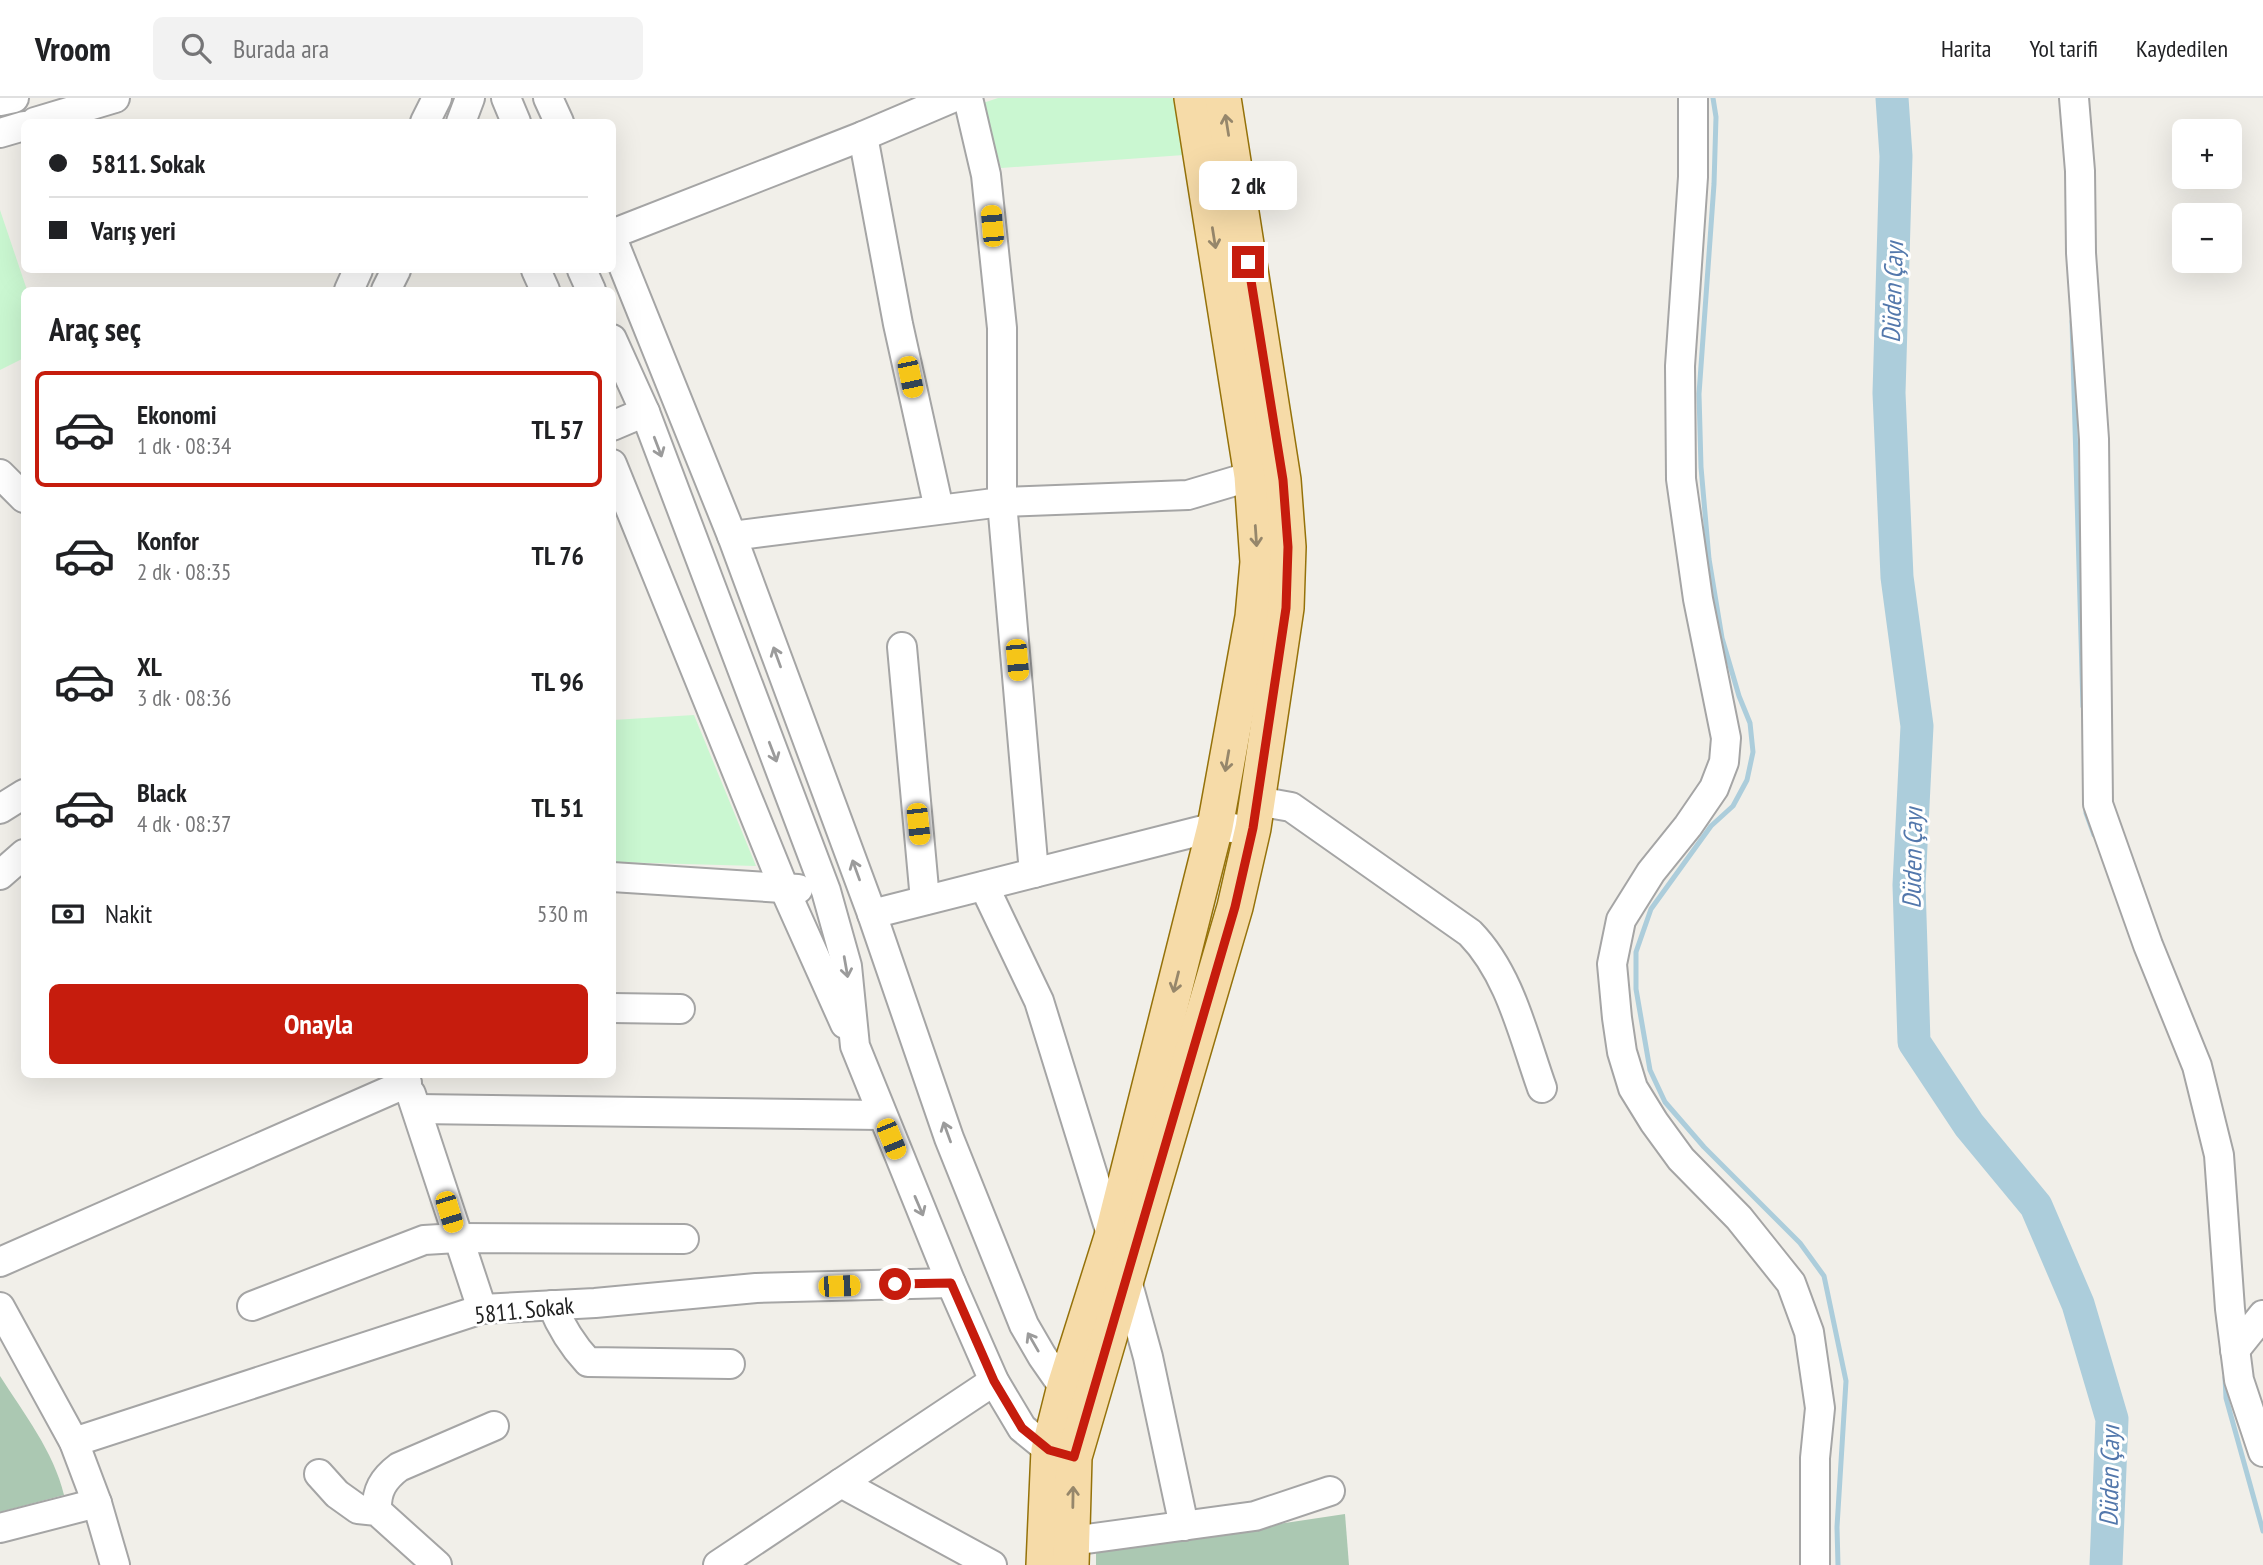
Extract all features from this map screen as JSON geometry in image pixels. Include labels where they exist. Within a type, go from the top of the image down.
[{"type":"main road","points":[[1044,1565],[1061,1453],[1065,1387],[1112,1237],[1215,827],[1253,617],[1258,562],[1252,476],[1192,98]]},
{"type":"main road","points":[[1071,1553],[1061,1453],[1084,1419],[1235,907],[1255,815],[1286,608],[1288,547],[1283,480],[1223,98]]},
{"type":"street","points":[[0,101],[14,98]]},
{"type":"street","points":[[45,119],[115,98]]},
{"type":"street","points":[[506,98],[515,119]]},
{"type":"street","points":[[548,98],[558,119]]},
{"type":"street","points":[[616,234],[952,98]]},
{"type":"street","points":[[968,98],[986,175],[1002,328],[1002,502],[1034,873]]},
{"type":"street","points":[[1693,98],[1693,177],[1680,366],[1681,479],[1698,599],[1726,738],[1724,762],[1714,788],[1651,872],[1621,920],[1612,964],[1622,1052],[1633,1088],[1681,1159],[1739,1218],[1791,1283],[1809,1332],[1821,1408],[1815,1458],[1815,1565]]},
{"type":"street","points":[[2074,98],[2094,439],[2098,804],[2148,945],[2197,1066],[2219,1154],[2230,1310],[2239,1380],[2263,1452]]},
{"type":"street","points":[[0,133],[21,127]]},
{"type":"street","points":[[863,136],[898,324],[939,509]]},
{"type":"street","points":[[616,246],[732,536],[872,914],[948,1138],[1019,1313],[1042,1356],[1084,1419]]},
{"type":"street","points":[[616,348],[645,412],[826,891],[847,966],[855,1046]]},
{"type":"street","points":[[616,424],[645,412]]},
{"type":"street","points":[[0,474],[21,495]]},
{"type":"street","points":[[616,474],[784,888],[855,1046],[881,1115],[994,1381],[1022,1428],[1061,1453]]},
{"type":"street","points":[[732,536],[1002,502],[1188,495],[1252,476]]},
{"type":"street","points":[[902,646],[925,900]]},
{"type":"street","points":[[0,809],[21,796]]},
{"type":"street","points":[[872,914],[1290,807],[1470,933],[1482,946],[1503,981],[1542,1088]]},
{"type":"street","points":[[0,875],[21,857]]},
{"type":"street","points":[[616,877],[826,891]]},
{"type":"street","points":[[984,886],[1039,1000],[1112,1237]]},
{"type":"street","points":[[616,1008],[680,1009]]},
{"type":"street","points":[[0,1262],[410,1089],[881,1115]]},
{"type":"street","points":[[410,1089],[482,1310]]},
{"type":"street","points":[[252,1306],[424,1240],[684,1239]]},
{"type":"street","points":[[1126,1277],[1148,1357],[1184,1526]]},
{"type":"street","name":"5811. Sokak","points":[[74,1442],[482,1310],[756,1289],[951,1283]]},
{"type":"street","points":[[552,1305],[561,1326],[588,1362],[730,1364]]},
{"type":"street","points":[[0,1307],[74,1442],[97,1503],[115,1565]]},
{"type":"street","points":[[2235,1350],[2263,1315]]},
{"type":"street","points":[[718,1565],[994,1381]]},
{"type":"street","points":[[377,1511],[376,1497],[379,1488],[398,1467],[494,1426]]},
{"type":"street","points":[[319,1474],[337,1494],[358,1509],[377,1511],[437,1565]]},
{"type":"street","points":[[841,1483],[992,1565]]},
{"type":"street","points":[[1071,1553],[1184,1526],[1255,1516],[1331,1491]]},
{"type":"street","points":[[0,1528],[97,1503]]},
{"type":"green space","points":[[998,98],[1176,98],[1184,155],[1001,168],[983,103]]},
{"type":"green space","points":[[0,210],[26,287],[21,287],[21,360],[0,370]]},
{"type":"green space","points":[[694,715],[756,866],[616,862],[616,720]]},
{"type":"green space","points":[[0,1376],[45,1448],[64,1495],[0,1512]]},
{"type":"green space","points":[[1345,1514],[1349,1565],[1096,1565],[1096,1551]]},
{"type":"waterway","points":[[1713,98],[1716,117],[1714,184],[1699,394],[1701,467],[1709,559],[1722,638],[1750,723],[1753,752],[1747,780],[1733,806],[1711,826],[1651,909],[1636,952],[1636,989],[1650,1070],[1665,1102],[1704,1147],[1800,1243],[1824,1276],[1846,1381],[1837,1527],[1838,1565]]},
{"type":"waterway","name":"Düden Çayı","points":[[1892,98],[1896,156],[1889,393],[1897,577],[1917,726],[1909,885],[1914,1042],[1969,1125],[2036,1206],[2078,1304],[2112,1419],[2106,1565]]},
{"type":"waterway","points":[[2072,321],[2083,707]]},
{"type":"waterway","points":[[2086,804],[2086,813],[2094,835]]},
{"type":"waterway","points":[[2225,1377],[2226,1398],[2263,1531]]},
{"type":"route","points":[[895,1284],[951,1283],[994,1381],[1022,1428],[1049,1450],[1074,1457],[1235,907],[1253,828],[1286,608],[1288,547],[1283,480],[1248,262]]}]
